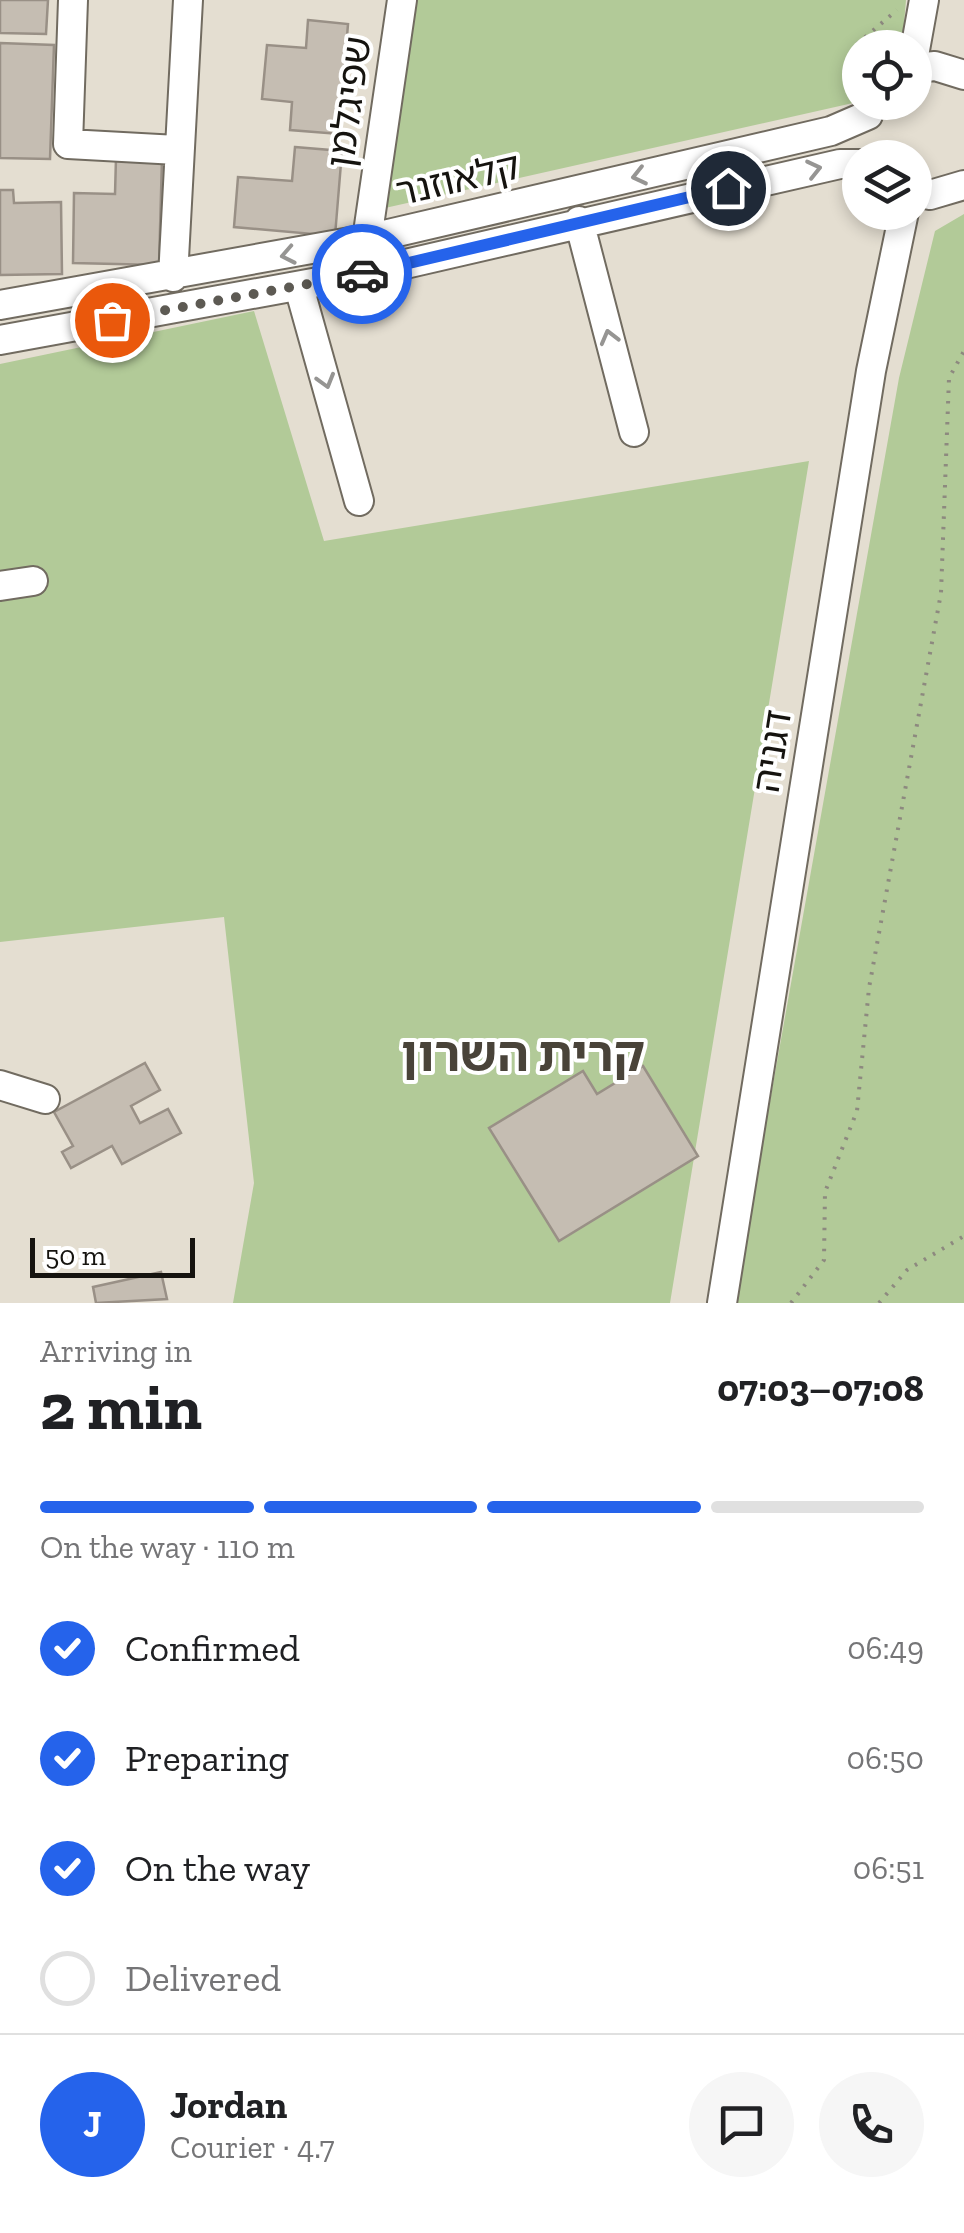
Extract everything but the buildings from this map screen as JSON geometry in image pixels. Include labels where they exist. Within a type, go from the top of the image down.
[{"type":"street","points":[[73,0],[68,144],[177,150]]},
{"type":"street","points":[[172,277],[188,0]]},
{"type":"street","name":"שפיגלמן","points":[[362,274],[402,0]]},
{"type":"street","points":[[919,30],[924,0]]},
{"type":"street","points":[[932,66],[964,75]]},
{"type":"street","name":"קלאוזנר","points":[[0,305],[367,239],[831,131],[851,120]]},
{"type":"street","name":"קלאוזנר","points":[[0,340],[362,274],[842,164]]},
{"type":"street","points":[[932,195],[964,186]]},
{"type":"street","points":[[579,222],[634,432]]},
{"type":"street","name":"דגניה","points":[[722,1303],[871,371],[900,230]]},
{"type":"street","points":[[299,287],[359,500]]},
{"type":"street","points":[[0,586],[33,581]]},
{"type":"street","points":[[0,1085],[46,1098]]},
{"type":"path","points":[[874,30],[908,0]]},
{"type":"path","points":[[792,1303],[824,1260],[824,1192],[857,1111],[870,988],[941,593],[949,378],[964,351]]},
{"type":"path","points":[[879,1303],[907,1270],[964,1236]]},
{"type":"green space","points":[[415,0],[906,0],[903,30],[842,30],[842,105],[385,208]]},
{"type":"green space","points":[[964,214],[964,1303],[734,1303],[899,378],[935,231]]},
{"type":"green space","points":[[254,311],[324,541],[809,461],[670,1303],[233,1303],[254,1183],[224,917],[0,942],[0,364]]},
{"type":"way so far","points":[[112,320],[362,274]]},
{"type":"district","name":"קרית השרון","points":[[523,1054]]},
{"type":"route","points":[[362,274],[728,188]]}]
